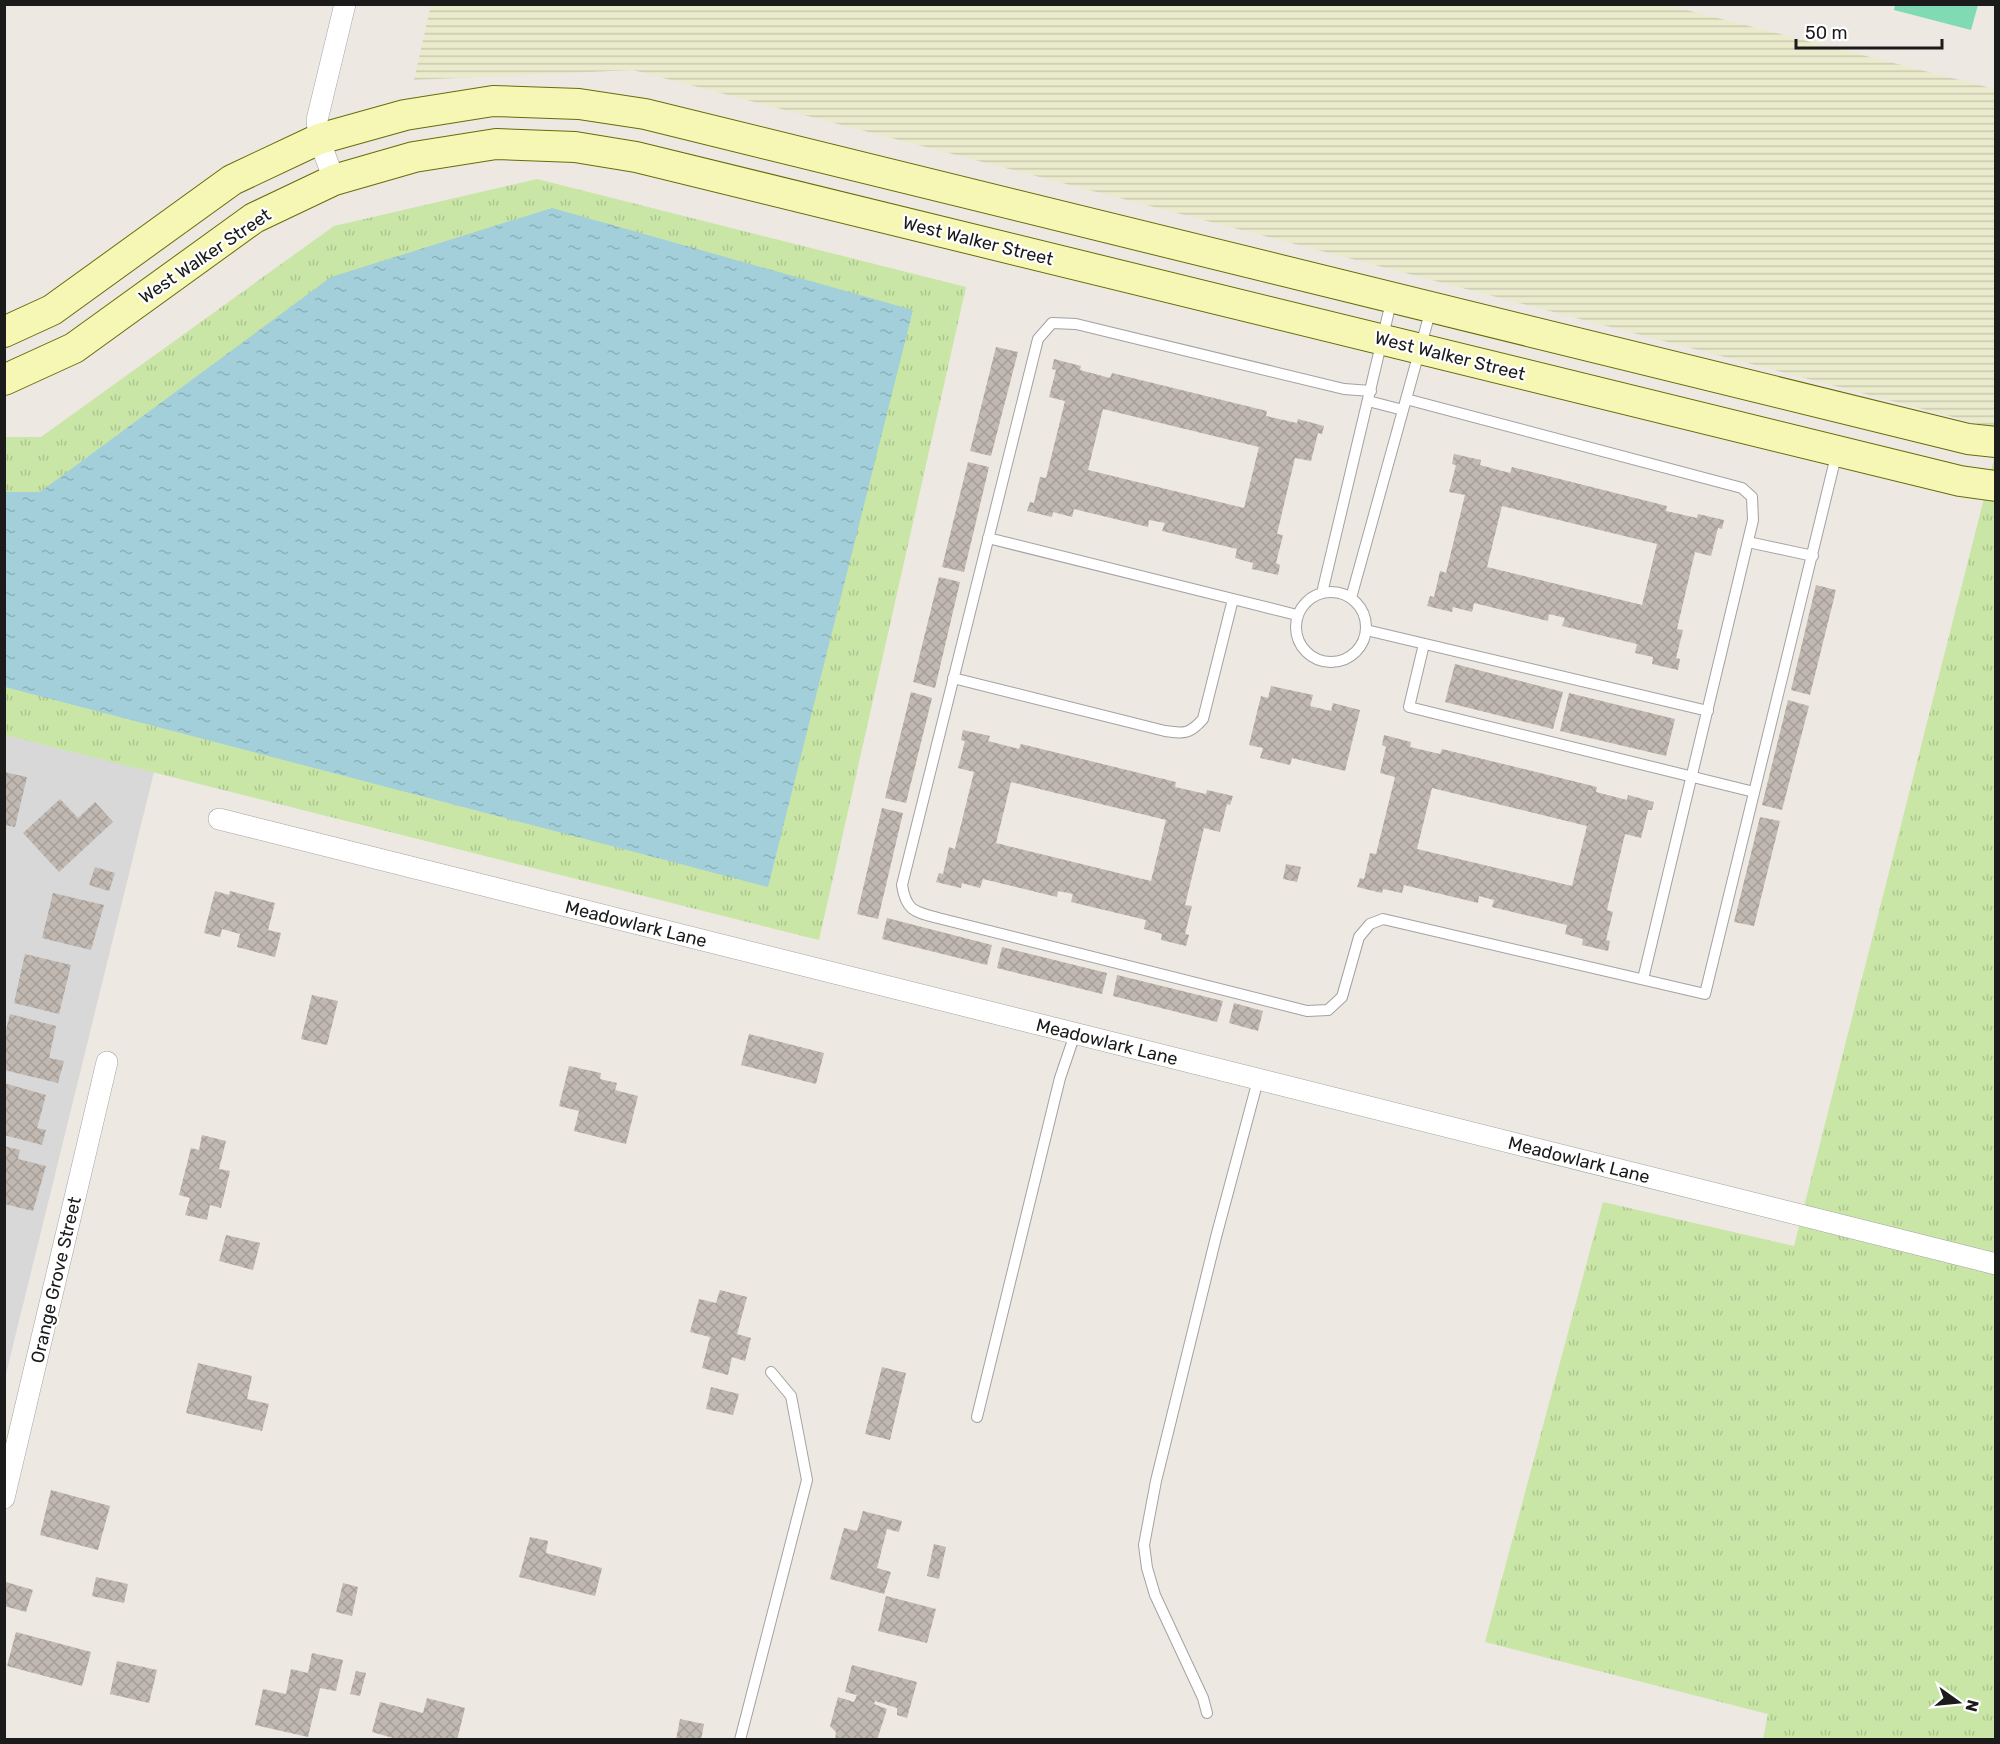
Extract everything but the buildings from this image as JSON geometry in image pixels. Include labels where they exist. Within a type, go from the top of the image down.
[{"type":"street","points":[[334,180],[320,139],[317,120],[345,4]]},
{"type":"street","points":[[4,332],[52,310],[232,180],[320,139],[405,115],[493,101],[579,104],[645,114],[1968,439],[1995,442]]},
{"type":"street","name":"West Walker Street","points":[[4,380],[74,348],[254,218],[334,180],[414,157],[496,144],[575,147],[636,157],[1960,482],[1995,486]]},
{"type":"street","name":"Meadowlark Lane","points":[[219,819],[1995,1264]]},
{"type":"street","name":"Orange Grove Street","points":[[4,1498],[107,1062]]},
{"type":"lane","points":[[1322,592],[1392,298]]},
{"type":"lane","points":[[1352,598],[1432,308]]},
{"type":"lane","points":[[1643,979],[1753,520],[1752,497],[1742,488],[1076,324],[1052,323],[1038,339],[902,885],[904,901],[917,912],[1307,1011],[1328,1010],[1342,997],[1359,937],[1370,924],[1383,920],[1705,994],[1838,452]]},
{"type":"lane","points":[[988,538],[1297,615]]},
{"type":"lane","points":[[1748,542],[1813,556]]},
{"type":"lane","points":[[1322,592],[1343,593],[1352,598],[1360,607],[1365,618],[1364,640],[1358,650],[1349,658],[1327,663],[1307,654],[1296,635],[1297,615],[1304,603],[1322,592]]},
{"type":"lane","points":[[953,678],[1182,734],[1194,729],[1203,719],[1233,599]]},
{"type":"lane","points":[[1366,630],[1708,711]]},
{"type":"lane","points":[[1424,644],[1408,706],[1754,792]]},
{"type":"lane","points":[[977,1417],[1060,1078],[1076,1034]]},
{"type":"lane","points":[[1207,1713],[1203,1698],[1155,1595],[1147,1568],[1144,1545],[1156,1481],[1210,1260],[1258,1080]]},
{"type":"lane","points":[[740,1740],[807,1480],[791,1396],[771,1372]]},
{"type":"shaded area","points":[[5,735],[154,772],[5,1378]]},
{"type":"green space","points":[[1895,4],[1978,5],[1971,30],[1894,10]]},
{"type":"green space","points":[[431,5],[1667,5],[1995,89],[1995,428],[633,70],[414,80]]},
{"type":"green space","points":[[537,179],[966,287],[819,940],[5,735],[4,437],[41,437],[334,226]]},
{"type":"green space","points":[[1995,455],[1995,1739],[1763,1739],[1768,1714],[1485,1642],[1603,1202],[1794,1246]]},
{"type":"water","points":[[552,208],[913,310],[768,887],[5,687],[5,492],[40,492],[331,277]]}]
